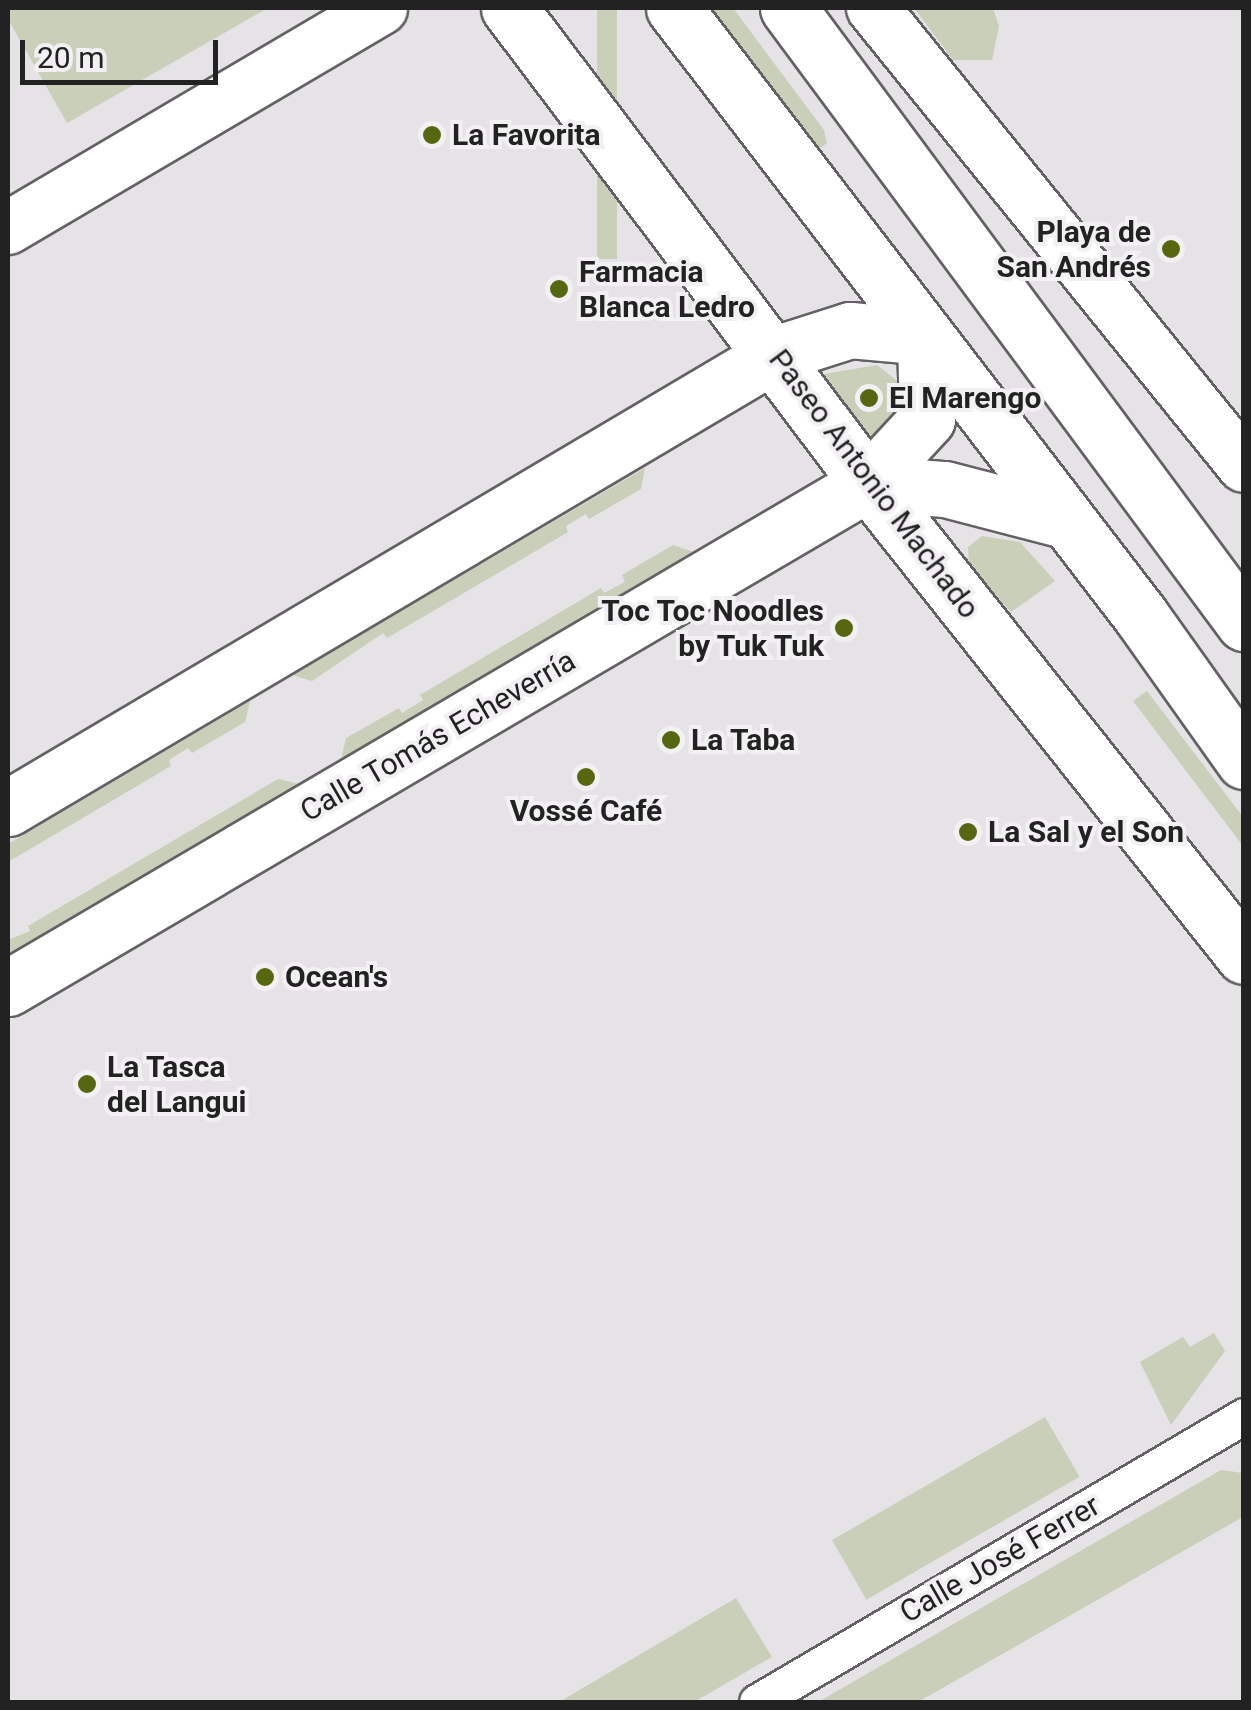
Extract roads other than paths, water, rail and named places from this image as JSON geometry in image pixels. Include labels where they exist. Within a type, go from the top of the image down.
[{"type":"main road","name":"Paseo Antonio Machado","points":[[509,8],[775,354],[868,483],[1244,956]]},
{"type":"main road","points":[[674,8],[1244,762]]},
{"type":"main road","points":[[788,8],[1244,624]]},
{"type":"main road","points":[[8,808],[775,354],[850,330],[925,337],[991,282]]},
{"type":"main road","name":"Calle Tomás Echeverría","points":[[8,988],[868,483],[926,419],[925,337]]},
{"type":"main road","points":[[868,483],[946,490],[1064,520]]},
{"type":"street","points":[[8,228],[382,8]]},
{"type":"street","points":[[873,8],[1244,466]]},
{"type":"lane","name":"Calle José Ferrer","points":[[757,1702],[1244,1416]]},
{"type":"place","name":"La Favorita","points":[[432,135]]},
{"type":"place","name":"Playa de San Andrés","points":[[1171,249]]},
{"type":"place","name":"Farmacia Blanca Ledro","points":[[559,289]]},
{"type":"place","name":"El Marengo","points":[[869,398]]},
{"type":"place","name":"Toc Toc Noodles by Tuk Tuk","points":[[844,628]]},
{"type":"place","name":"La Taba","points":[[671,740]]},
{"type":"place","name":"Vossé Café","points":[[586,777]]},
{"type":"place","name":"La Sal y el Son","points":[[968,832]]},
{"type":"place","name":"Ocean's","points":[[265,977]]},
{"type":"place","name":"La Tasca del Langui","points":[[87,1084]]}]
